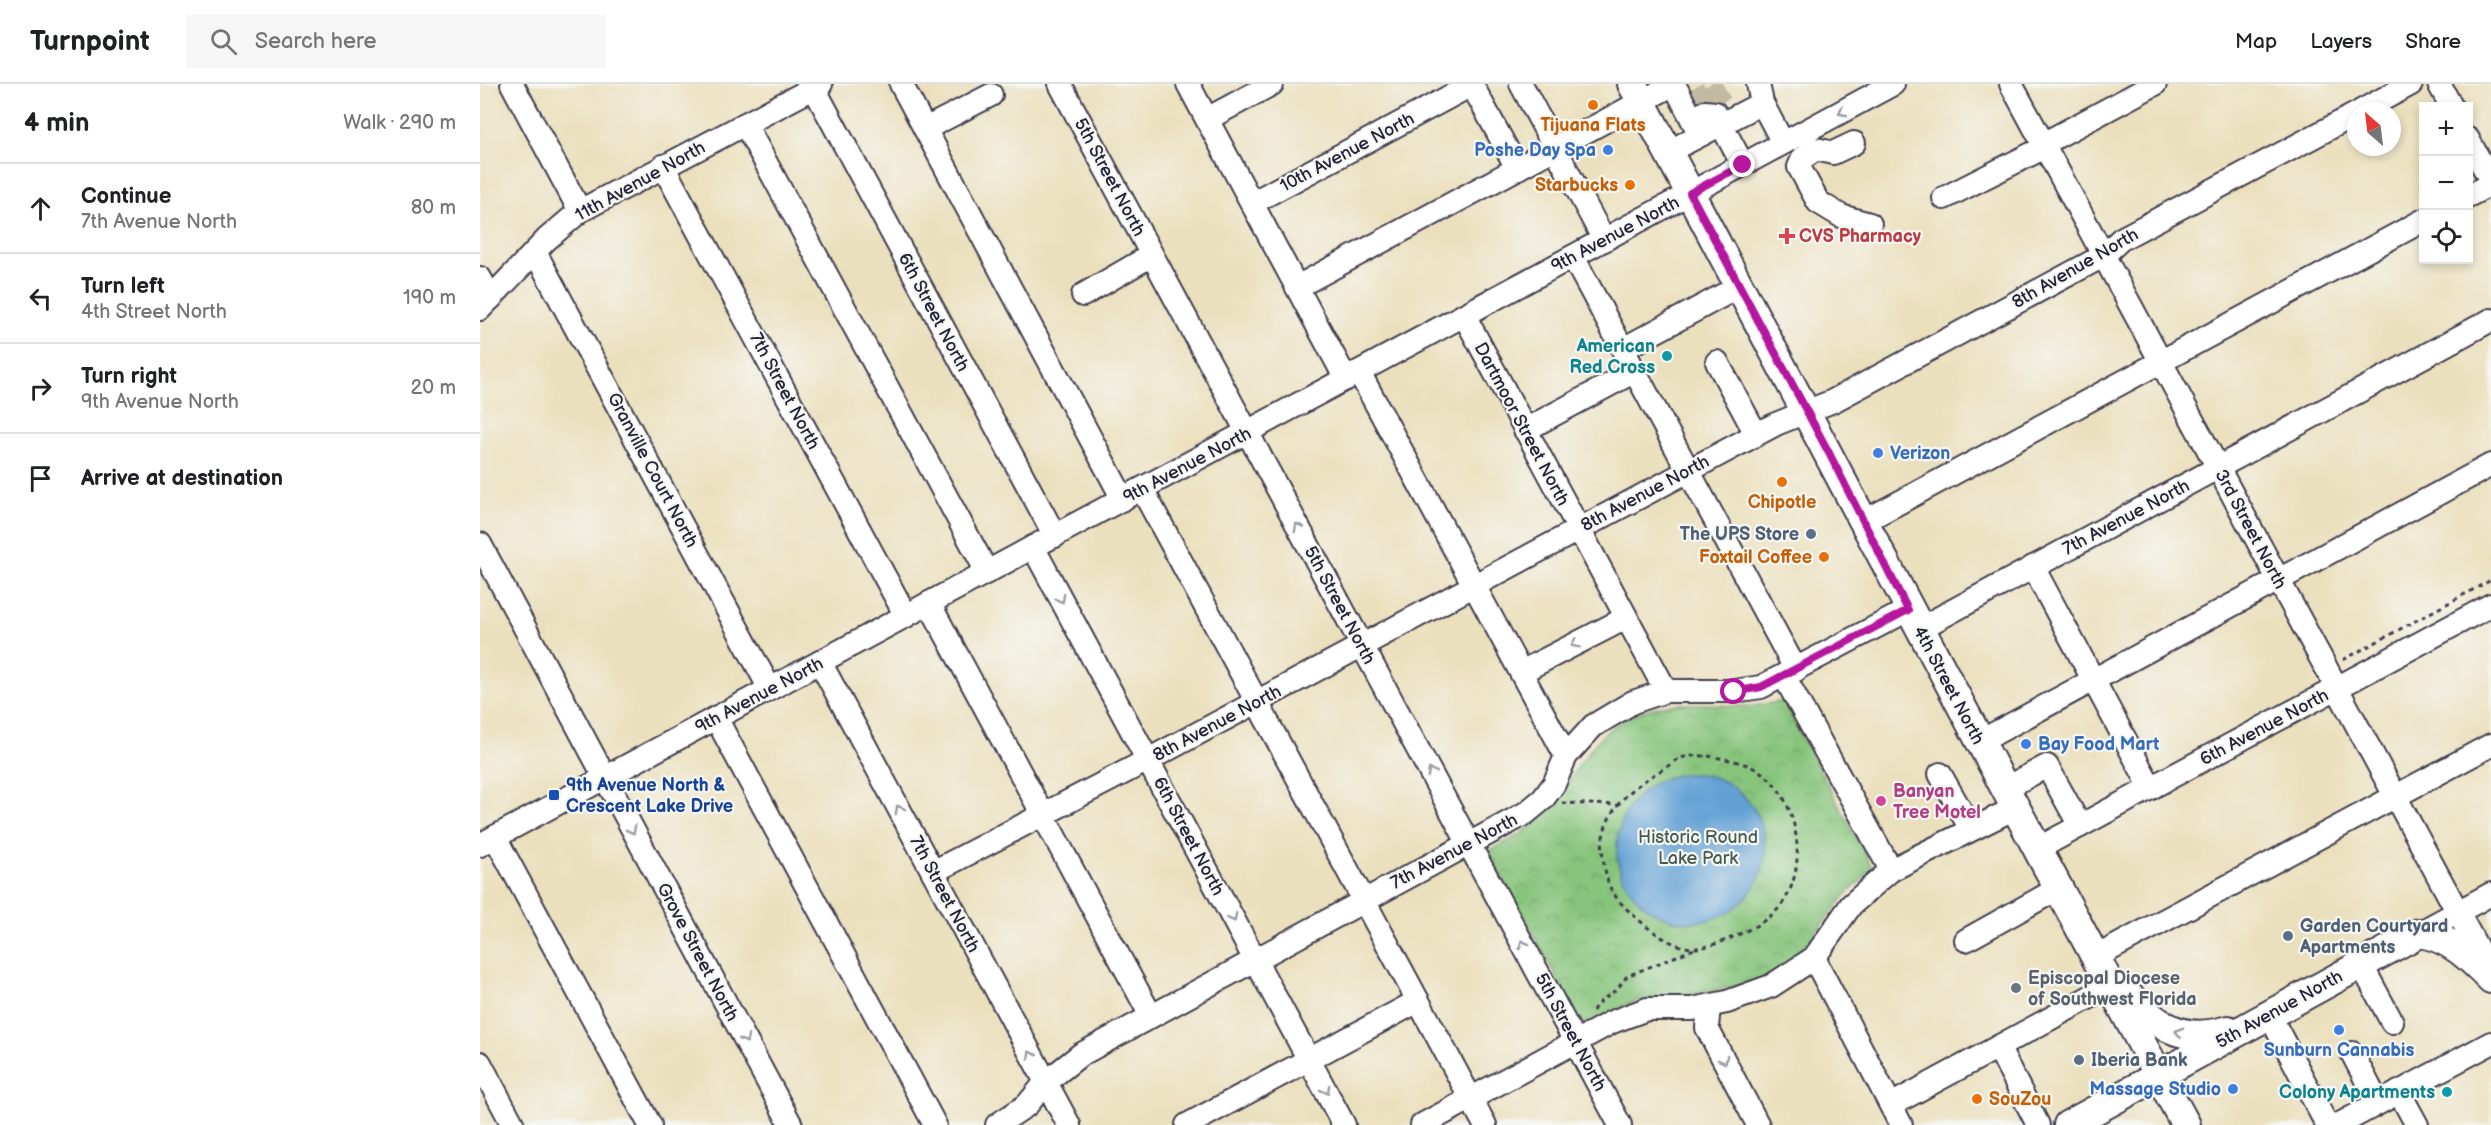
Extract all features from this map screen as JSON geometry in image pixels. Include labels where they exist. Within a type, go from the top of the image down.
[{"type":"main road","name":"4th Street North","points":[[1637,93],[1979,742],[2186,1125]]},
{"type":"main road","points":[[2419,933],[2433,935],[2452,944],[2491,979]]},
{"type":"main road","name":"5th Avenue North","points":[[2068,1125],[2419,933]]},
{"type":"main road","points":[[2104,971],[2148,1015],[2170,1031],[2193,1035],[2212,1035],[2262,1018]]},
{"type":"street","points":[[512,84],[580,211]]},
{"type":"street","points":[[901,84],[1132,494],[1257,701],[1485,1125]]},
{"type":"street","name":"5th Street North","points":[[1060,84],[1620,1125]]},
{"type":"street","points":[[1188,84],[1297,287],[1353,375],[1474,586],[1566,756]]},
{"type":"street","points":[[1206,119],[1272,84]]},
{"type":"street","points":[[1473,84],[1517,168]]},
{"type":"street","name":"10th Avenue North","points":[[1252,203],[1473,84]]},
{"type":"street","points":[[1521,84],[1604,240]]},
{"type":"street","name":"9th Avenue North","points":[[486,837],[605,778],[1893,84]]},
{"type":"street","name":"3rd Street North","points":[[2011,84],[2491,974]]},
{"type":"street","points":[[1944,198],[2155,84]]},
{"type":"street","points":[[2378,102],[2411,84]]},
{"type":"street","points":[[2439,84],[2449,102]]},
{"type":"street","points":[[1297,287],[1555,148],[1637,93],[1684,85],[1700,135]]},
{"type":"street","name":"11th Avenue North","points":[[485,303],[535,252],[580,211],[817,86]]},
{"type":"street","name":"6th Street North","points":[[817,86],[1055,536]]},
{"type":"street","points":[[1668,152],[1700,135],[1716,113],[1760,93],[1783,143]]},
{"type":"street","points":[[925,129],[991,94]]},
{"type":"street","points":[[1716,113],[1743,165]]},
{"type":"street","name":"8th Avenue North","points":[[933,872],[1148,760],[1756,434],[1833,401],[2103,256],[2121,239],[2347,119]]},
{"type":"street","points":[[745,124],[987,572]]},
{"type":"street","points":[[1854,143],[1833,153],[1816,149],[1803,158],[1800,168],[1818,202],[1841,216],[1870,224]]},
{"type":"street","points":[[2473,147],[2491,182],[2473,193]]},
{"type":"street","name":"7th Street North","points":[[663,166],[906,616]]},
{"type":"street","points":[[1863,522],[2419,223]]},
{"type":"street","name":"Granville Court North","points":[[535,252],[771,689]]},
{"type":"street","points":[[1083,295],[1152,255]]},
{"type":"street","points":[[1573,257],[1688,471],[1891,870]]},
{"type":"street","points":[[480,278],[485,303]]},
{"type":"street","points":[[1623,349],[1740,286]]},
{"type":"street","name":"Dartmoor Street North","points":[[1464,315],[1666,691]]},
{"type":"street","name":"7th Avenue North","points":[[997,1125],[1027,1105],[1046,1082],[1080,1055],[1526,813],[1543,800],[1554,784],[1566,756],[1593,726],[1633,702],[1666,691],[1734,692],[1761,687],[2033,567],[2491,320]]},
{"type":"street","points":[[1717,362],[1756,434]]},
{"type":"street","points":[[1525,430],[1635,371]]},
{"type":"street","points":[[1979,742],[2491,465]]},
{"type":"street","name":"Grove Street North","points":[[480,543],[791,1125]]},
{"type":"street","name":"6th Street North","points":[[1033,548],[1344,1125]]},
{"type":"street","points":[[2033,567],[2151,788]]},
{"type":"street","points":[[929,603],[1151,1016]]},
{"type":"street","name":"6th Avenue North","points":[[2037,849],[2151,788],[2331,679],[2491,604]]},
{"type":"street","points":[[1521,672],[1626,618]]},
{"type":"street","name":"7th Street North","points":[[820,662],[1069,1125]]},
{"type":"street","points":[[716,718],[934,1125]]},
{"type":"street","points":[[1814,958],[1896,1115],[1998,1047],[2104,971],[2395,797],[2491,745]]},
{"type":"street","points":[[1422,1125],[1612,1022],[1647,1009],[1692,1009],[1727,1002],[1771,986],[1814,958],[1851,904],[1891,870],[1971,829],[2047,766],[2080,826]]},
{"type":"street","points":[[1940,774],[1971,829]]},
{"type":"street","points":[[486,837],[650,1125]]},
{"type":"street","points":[[1966,940],[2059,888]]},
{"type":"street","name":"5th Avenue North","points":[[2419,933],[2491,894]]},
{"type":"street","points":[[2361,964],[2392,1022]]},
{"type":"street","points":[[1187,1125],[1418,1001]]},
{"type":"street","points":[[1709,1006],[1707,1028],[1758,1125]]},
{"type":"street","points":[[2262,1018],[2327,1125]]},
{"type":"street","points":[[2338,1125],[2491,1043]]},
{"type":"street","points":[[1998,1047],[2038,1125]]},
{"type":"street","points":[[2352,1053],[2379,1104]]},
{"type":"street","points":[[480,1063],[513,1125]]},
{"type":"street","points":[[2399,1092],[2417,1125]]},
{"type":"path","points":[[2331,679],[2491,580]]},
{"type":"path","points":[[1576,1042],[1596,1005],[1618,988],[1627,976],[1696,948],[1725,940],[1752,927],[1777,911],[1791,889],[1798,856],[1796,831],[1787,803],[1767,776],[1737,761],[1708,756],[1685,757],[1637,785],[1618,805],[1603,836],[1603,865],[1611,888],[1628,911],[1674,944],[1696,948]]},
{"type":"path","points":[[1543,800],[1618,805]]},
{"type":"green space","name":"Historic Round Lake Park","points":[[1783,701],[1873,869],[1844,897],[1789,966],[1762,980],[1730,988],[1633,1002],[1583,1026],[1488,851],[1534,824],[1553,804],[1596,742],[1626,718],[1646,710],[1671,705],[1752,706]]},
{"type":"water","points":[[1691,774],[1719,780],[1743,796],[1759,820],[1765,848],[1759,876],[1743,900],[1719,916],[1691,922],[1663,916],[1639,900],[1623,876],[1617,848],[1623,820],[1639,796],[1663,780]]},
{"type":"tunnel","points":[[1710,84],[1721,104]]},
{"type":"tunnel","points":[[1693,88],[1705,112]]},
{"type":"place","name":"Tijuana Flats","points":[[1593,105]]},
{"type":"place","name":"Poshe Day Spa","points":[[1608,150]]},
{"type":"place","name":"Starbucks","points":[[1630,185]]},
{"type":"place","name":"CVS Pharmacy","points":[[1787,236]]},
{"type":"place","name":"American Red Cross","points":[[1667,356]]},
{"type":"place","name":"Verizon","points":[[1878,453]]},
{"type":"place","name":"Chipotle","points":[[1782,482]]},
{"type":"place","name":"The UPS Store","points":[[1811,534]]},
{"type":"place","name":"Foxtail Coffee","points":[[1824,557]]},
{"type":"place","name":"Bay Food Mart","points":[[2026,744]]},
{"type":"place","name":"9th Avenue North & Crescent Lake Drive","points":[[554,795]]},
{"type":"place","name":"Banyan Tree Motel","points":[[1881,801]]},
{"type":"place","name":"Garden Courtyard Apartments","points":[[2288,936]]},
{"type":"place","name":"Episcopal Diocese of Southwest Florida","points":[[2016,988]]},
{"type":"place","name":"Sunburn Cannabis","points":[[2339,1030]]},
{"type":"place","name":"Iberia Bank","points":[[2079,1060]]},
{"type":"place","name":"Massage Studio","points":[[2233,1089]]},
{"type":"place","name":"Colony Apartments","points":[[2447,1092]]},
{"type":"place","name":"SouZou","points":[[1977,1099]]},
{"type":"route","points":[[1734,692],[1761,687],[1908,610],[1829,453],[1690,193],[1743,165]]}]
